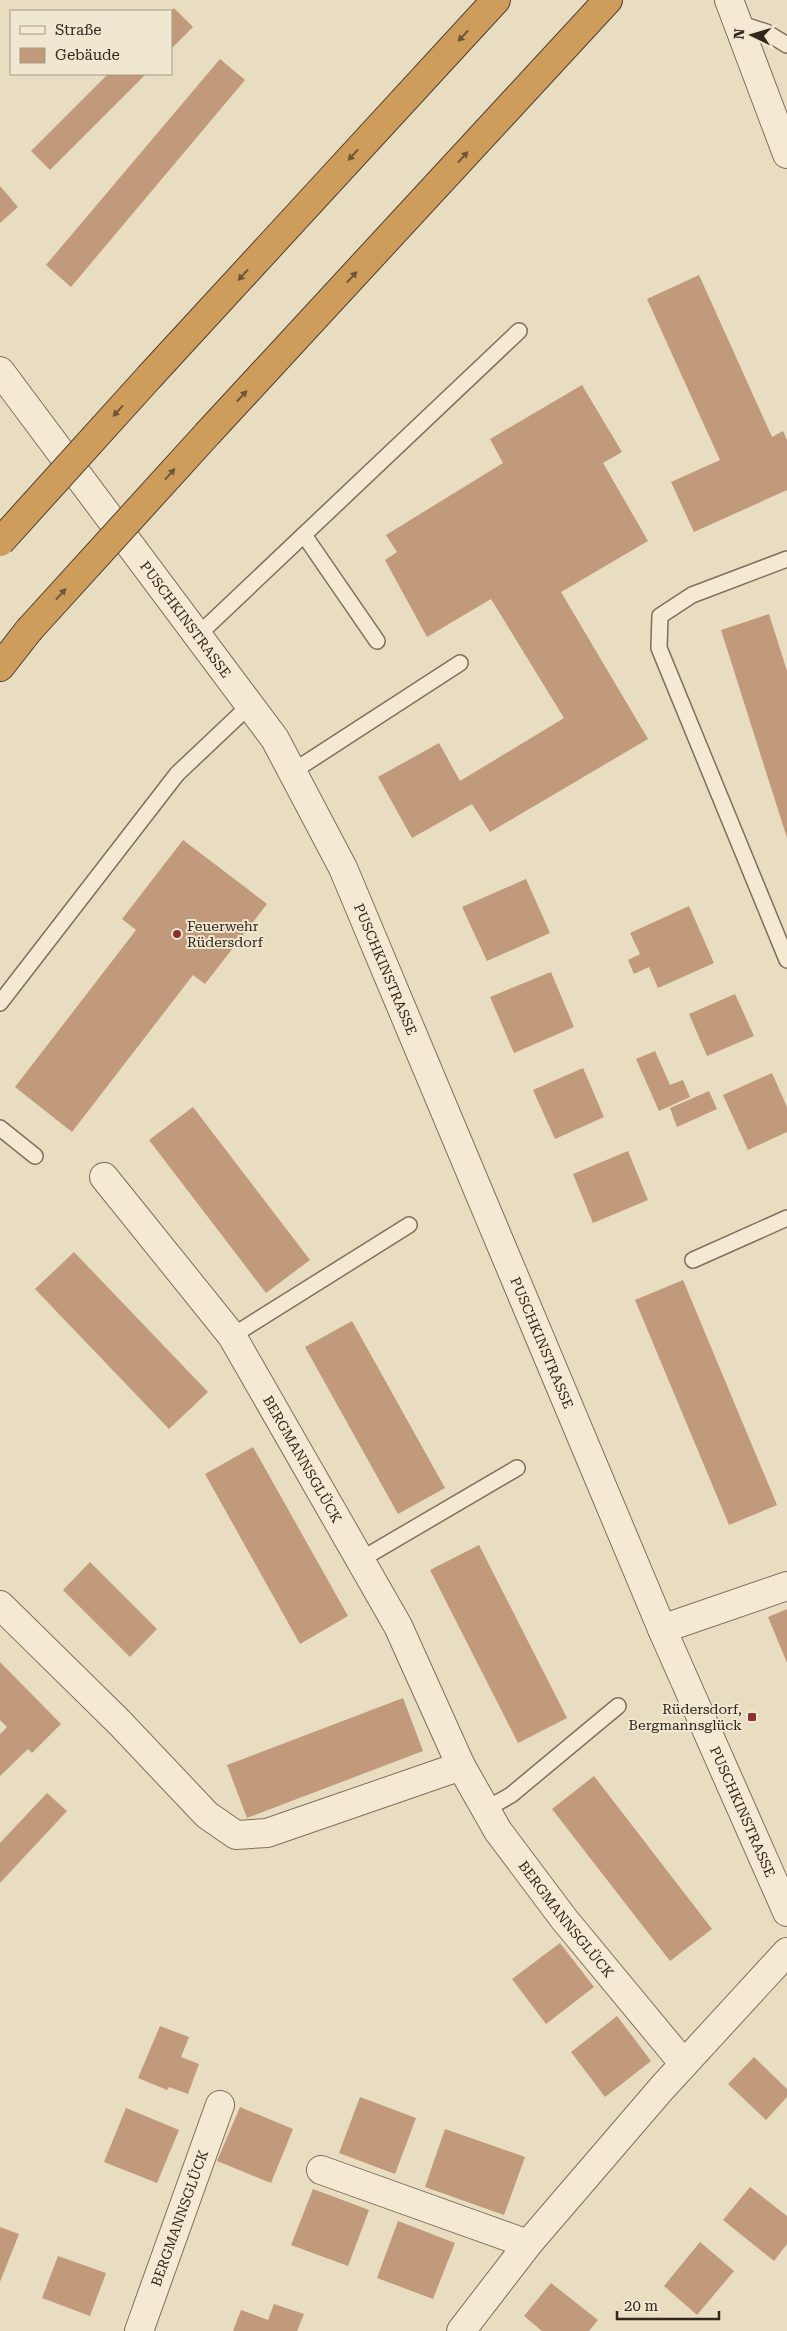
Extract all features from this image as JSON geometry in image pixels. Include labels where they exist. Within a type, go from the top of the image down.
[{"type":"highway","points":[[0,542],[496,0]]},
{"type":"highway","points":[[0,667],[28,630],[608,0]]},
{"type":"street","points":[[734,11],[787,154]]},
{"type":"street","name":"PUSCHKINSTRASSE","points":[[0,371],[275,739],[343,868],[662,1629],[787,1912]]},
{"type":"street","name":"BERGMANNSGLÜCK","points":[[104,1177],[232,1336],[398,1626],[461,1766],[498,1831],[564,1919],[684,2064]]},
{"type":"street","points":[[662,1629],[787,1586]]},
{"type":"street","points":[[0,1605],[120,1723],[208,1815],[236,1835],[267,1833],[461,1766]]},
{"type":"street","points":[[461,2331],[528,2244],[684,2064],[787,1952]]},
{"type":"street","name":"BERGMANNSGLÜCK","points":[[139,2331],[220,2105]]},
{"type":"street","points":[[321,2170],[528,2244]]},
{"type":"lane","points":[[734,11],[787,45]]},
{"type":"lane","points":[[198,635],[520,331]]},
{"type":"lane","points":[[304,535],[377,641]]},
{"type":"lane","points":[[787,559],[692,596],[660,616],[658,648],[787,960]]},
{"type":"lane","points":[[292,772],[460,663]]},
{"type":"lane","points":[[0,1003],[177,774],[250,705]]},
{"type":"lane","points":[[0,1128],[35,1156]]},
{"type":"lane","points":[[693,1260],[787,1218]]},
{"type":"lane","points":[[232,1336],[409,1225]]},
{"type":"lane","points":[[360,1560],[517,1468]]},
{"type":"lane","points":[[486,1809],[511,1795],[618,1706]]},
{"type":"building","points":[[174,8],[193,27],[172,48],[172,10]]},
{"type":"building","points":[[220,59],[245,80],[71,287],[46,265]]},
{"type":"building","points":[[107,75],[145,75],[50,170],[31,151]]},
{"type":"building","points":[[0,186],[18,207],[0,223]]},
{"type":"building","points":[[699,275],[772,437],[783,431],[787,440],[787,490],[694,532],[671,482],[720,460],[647,299]]},
{"type":"building","points":[[582,385],[622,452],[603,463],[648,541],[561,592],[648,739],[490,832],[472,804],[412,838],[378,777],[439,743],[460,781],[564,718],[491,599],[427,637],[385,560],[397,552],[386,535],[503,463],[490,439]]},
{"type":"building","points":[[769,614],[787,671],[787,838],[721,630]]},
{"type":"building","points":[[183,840],[267,904],[205,984],[193,975],[72,1132],[15,1087],[136,930],[122,919]]},
{"type":"building","points":[[526,879],[550,933],[487,961],[462,907]]},
{"type":"building","points":[[689,906],[714,963],[658,988],[649,967],[634,974],[628,960],[640,954],[630,933]]},
{"type":"building","points":[[551,972],[574,1027],[514,1053],[490,997]]},
{"type":"building","points":[[735,994],[754,1036],[707,1056],[689,1014]]},
{"type":"building","points":[[655,1051],[670,1085],[683,1080],[690,1097],[659,1111],[636,1059]]},
{"type":"building","points":[[583,1068],[604,1117],[555,1139],[533,1090]]},
{"type":"building","points":[[772,1073],[787,1107],[787,1132],[748,1150],[723,1095]]},
{"type":"building","points":[[709,1091],[717,1109],[677,1127],[670,1108]]},
{"type":"building","points":[[193,1107],[310,1260],[266,1293],[149,1140]]},
{"type":"building","points":[[628,1151],[648,1200],[593,1223],[573,1174]]},
{"type":"building","points":[[74,1252],[208,1392],[169,1429],[35,1289]]},
{"type":"building","points":[[683,1280],[777,1505],[729,1525],[635,1300]]},
{"type":"building","points":[[352,1321],[445,1488],[398,1514],[305,1347]]},
{"type":"building","points":[[253,1447],[348,1616],[300,1644],[205,1474]]},
{"type":"building","points":[[479,1545],[567,1718],[518,1743],[430,1570]]},
{"type":"building","points":[[90,1562],[157,1629],[130,1657],[63,1590]]},
{"type":"building","points":[[787,1609],[787,1663],[768,1617]]},
{"type":"building","points":[[0,1662],[61,1724],[32,1753],[28,1749],[0,1776],[0,1734],[7,1727],[0,1720]]},
{"type":"building","points":[[403,1698],[423,1751],[247,1818],[227,1765]]},
{"type":"building","points":[[594,1776],[712,1929],[670,1961],[552,1809]]},
{"type":"building","points":[[47,1793],[67,1811],[0,1883],[0,1843]]},
{"type":"building","points":[[560,1943],[594,1987],[546,2024],[512,1979]]},
{"type":"building","points":[[617,2016],[651,2061],[605,2097],[571,2052]]},
{"type":"building","points":[[160,2026],[189,2037],[181,2057],[199,2064],[188,2094],[169,2087],[167,2090],[138,2078]]},
{"type":"building","points":[[754,2057],[787,2089],[787,2097],[766,2120],[728,2084]]},
{"type":"building","points":[[360,2097],[416,2118],[395,2174],[339,2153]]},
{"type":"building","points":[[240,2107],[293,2129],[271,2183],[217,2161]]},
{"type":"building","points":[[126,2108],[179,2130],[157,2183],[104,2162]]},
{"type":"building","points":[[445,2129],[525,2157],[504,2215],[425,2187]]},
{"type":"building","points":[[750,2187],[787,2216],[787,2244],[774,2261],[723,2220]]},
{"type":"building","points":[[313,2189],[369,2210],[348,2266],[291,2245]]},
{"type":"building","points":[[398,2221],[455,2243],[433,2299],[377,2278]]},
{"type":"building","points":[[0,2227],[19,2234],[0,2282]]},
{"type":"building","points":[[700,2242],[734,2271],[697,2315],[664,2286]]},
{"type":"building","points":[[58,2256],[106,2273],[90,2316],[42,2298]]},
{"type":"building","points":[[551,2283],[598,2320],[589,2331],[542,2331],[524,2316]]},
{"type":"building","points":[[274,2304],[304,2314],[297,2331],[233,2331],[241,2310],[268,2320]]},
{"type":"place","name":"Feuerwehr Rüdersdorf","points":[[177,934]]},
{"type":"place","name":"Rüdersdorf, Bergmannsglück","points":[[752,1717]]}]
